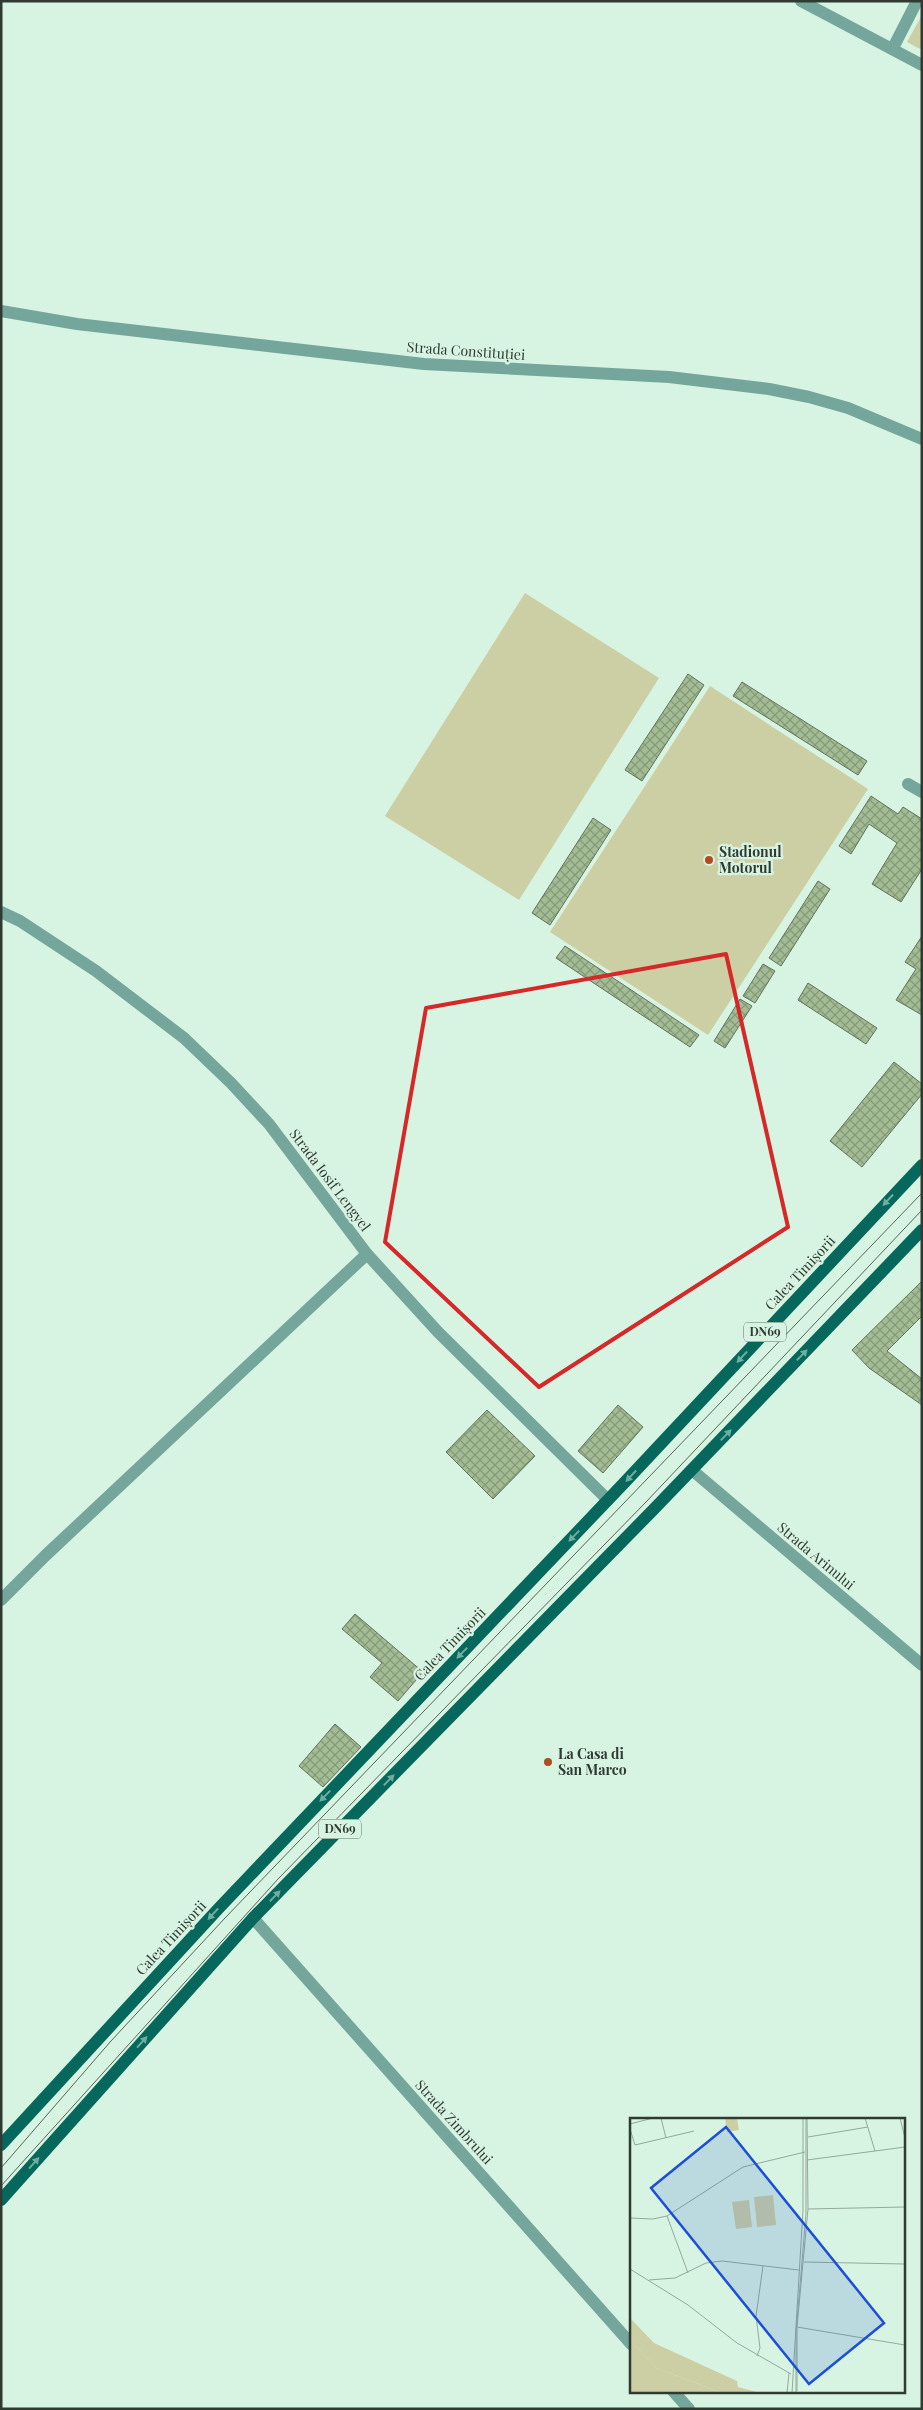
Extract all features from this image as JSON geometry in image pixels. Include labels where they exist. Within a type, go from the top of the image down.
[{"type":"main road","name":"Calea Timișorii","points":[[1,2146],[219,1908],[608,1500],[922,1164]]},
{"type":"main road","name":"DN69","points":[[1,2200],[253,1918],[692,1470],[922,1230]]},
{"type":"street","points":[[801,1],[922,64]]},
{"type":"street","points":[[893,48],[918,1]]},
{"type":"street","name":"Strada Constituției","points":[[1,311],[77,324],[424,364],[668,377],[749,386],[809,397],[848,408],[922,439]]},
{"type":"street","points":[[908,784],[922,792]]},
{"type":"street","name":"Strada Iosif Lengyel","points":[[1,912],[20,921],[96,972],[184,1038],[232,1083],[269,1124],[367,1254],[438,1332],[608,1500]]},
{"type":"street","points":[[1,1600],[46,1555],[367,1254]]},
{"type":"street","name":"Strada Arinului","points":[[692,1470],[922,1665]]},
{"type":"street","name":"Strada Zimbrului","points":[[253,1918],[630,2343]]},
{"type":"street","points":[[674,2392],[689,2409]]},
{"type":"highlighted area","points":[[726,954],[788,1227],[539,1387],[385,1242],[426,1008]]},
{"type":"green space","points":[[922,15],[922,50],[907,42]]},
{"type":"green space","points":[[525,593],[659,678],[519,900],[385,816]]},
{"type":"green space","name":"Stadionul Motorul","points":[[710,686],[868,789],[708,1035],[550,932]]},
{"type":"building","points":[[688,674],[704,685],[642,781],[625,770]]},
{"type":"building","points":[[742,682],[867,761],[858,775],[733,696]]},
{"type":"building","points":[[871,796],[898,814],[903,807],[922,819],[922,869],[901,902],[872,884],[897,843],[869,824],[851,854],[839,846]]},
{"type":"building","points":[[593,818],[611,830],[550,925],[532,913]]},
{"type":"building","points":[[818,881],[830,889],[781,966],[769,958]]},
{"type":"building","points":[[922,936],[922,1015],[896,1000],[916,969],[905,962]]},
{"type":"building","points":[[565,946],[699,1035],[690,1047],[556,958]]},
{"type":"building","points":[[763,964],[775,971],[755,1003],[743,996]]},
{"type":"building","points":[[808,983],[877,1028],[866,1044],[798,1000]]},
{"type":"building","points":[[740,999],[752,1006],[725,1048],[714,1041]]},
{"type":"building","points":[[894,1062],[922,1084],[922,1094],[862,1167],[830,1141]]},
{"type":"building","points":[[922,1281],[922,1316],[887,1351],[922,1379],[922,1405],[869,1368],[852,1350]]},
{"type":"building","points":[[618,1405],[643,1427],[603,1473],[578,1451]]},
{"type":"building","points":[[487,1410],[535,1456],[493,1499],[446,1452]]},
{"type":"building","points":[[355,1614],[423,1672],[398,1701],[370,1677],[382,1663],[342,1629]]},
{"type":"building","points":[[335,1724],[361,1747],[323,1787],[299,1766]]},
{"type":"tram line","points":[[1,2168],[111,2041],[225,1918],[922,1193]]},
{"type":"tram line","points":[[1,2186],[278,1879],[646,1502],[922,1210]]},
{"type":"place","name":"Stadionul Motorul","points":[[709,860]]},
{"type":"place","name":"La Casa di San Marco","points":[[548,1762]]}]
